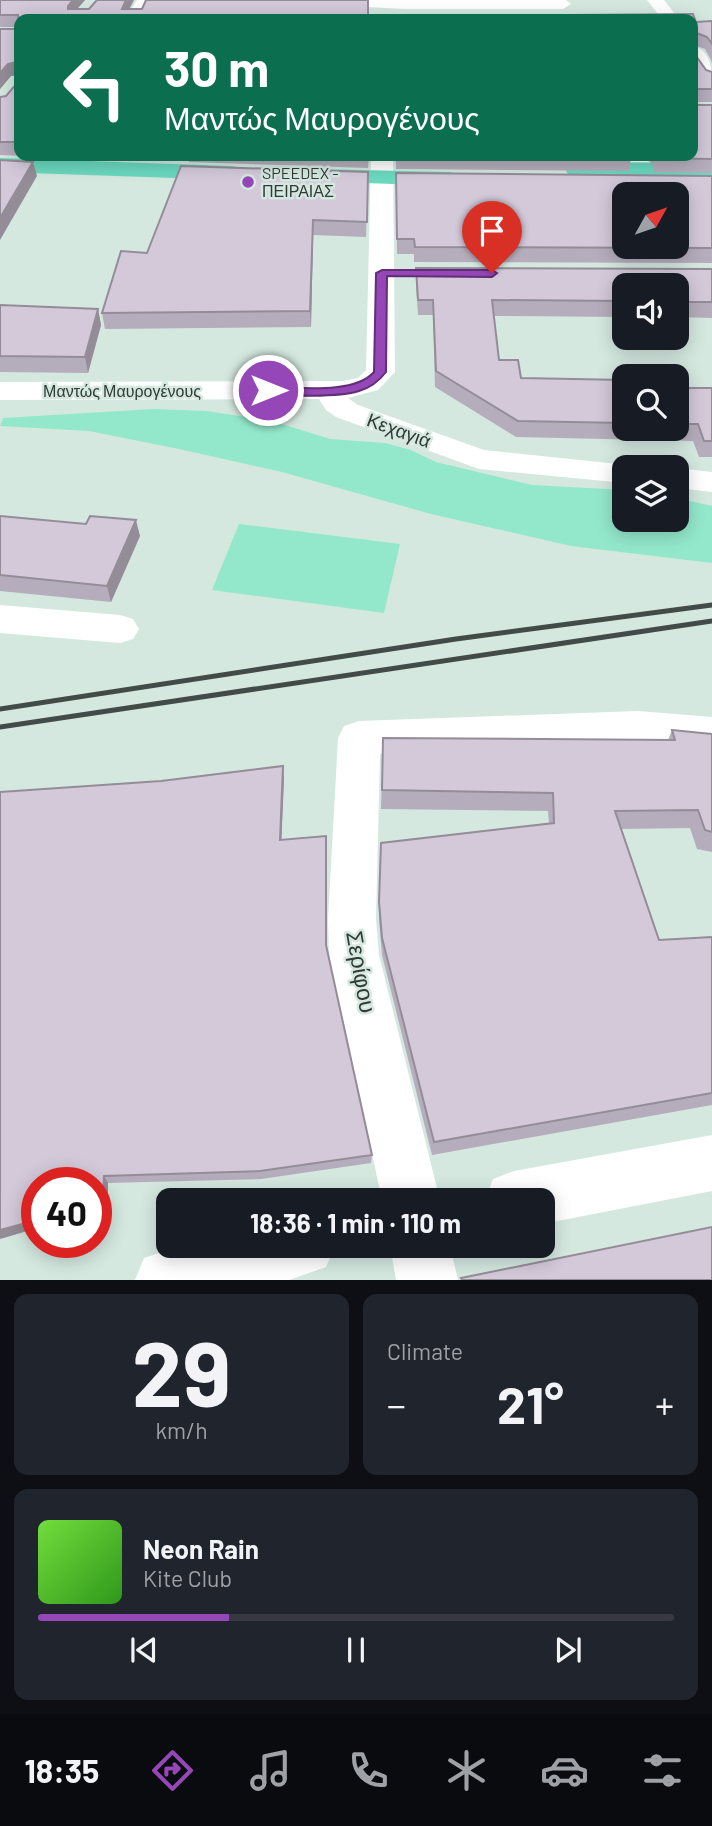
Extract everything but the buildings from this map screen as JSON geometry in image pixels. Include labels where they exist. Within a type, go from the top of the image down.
[{"type":"main road","points":[[0,164],[249,168],[145,161]]},
{"type":"main road","points":[[712,170],[638,162],[556,174],[712,182]]},
{"type":"main road","points":[[296,169],[382,167],[470,173]]},
{"type":"street","points":[[330,0],[385,7],[564,8]]},
{"type":"street","points":[[655,0],[667,14]]},
{"type":"street","points":[[698,58],[712,77]]},
{"type":"street","points":[[363,386],[380,372],[395,273],[382,167]]},
{"type":"street","name":"Μαντώς Μαυρογένους","points":[[0,391],[328,390],[363,386]]},
{"type":"street","name":"Κεχαγιά","points":[[363,386],[479,459]]},
{"type":"street","name":"Κεχαγιά","points":[[328,390],[337,404],[347,411],[479,459],[612,472]]},
{"type":"street","points":[[689,479],[712,482]]},
{"type":"street","points":[[0,619],[120,629]]},
{"type":"street","name":"Σερίφου","points":[[408,1188],[354,955],[352,919],[359,738],[638,727],[712,734]]},
{"type":"street","points":[[555,1192],[712,1163]]},
{"type":"street","points":[[166,1280],[256,1258]]},
{"type":"street","points":[[422,1258],[427,1280]]},
{"type":"green space","points":[[153,409],[207,411],[272,421],[330,439],[385,443],[411,450],[436,462],[532,485],[612,489],[612,532],[689,532],[689,501],[712,506],[712,563],[571,546],[431,514],[282,472],[89,431],[0,426],[3,418]]},
{"type":"green space","points":[[239,524],[400,544],[384,613],[212,590]]},
{"type":"railway","points":[[0,709],[456,639],[712,605]]},
{"type":"railway","points":[[0,727],[712,621]]},
{"type":"place","name":"SPEEDEX - ΠΕΙΡΑΙΑΣ","points":[[248,182]]},
{"type":"route","points":[[268,390],[343,390],[357,388],[375,379],[380,372],[382,273],[492,273]]}]
